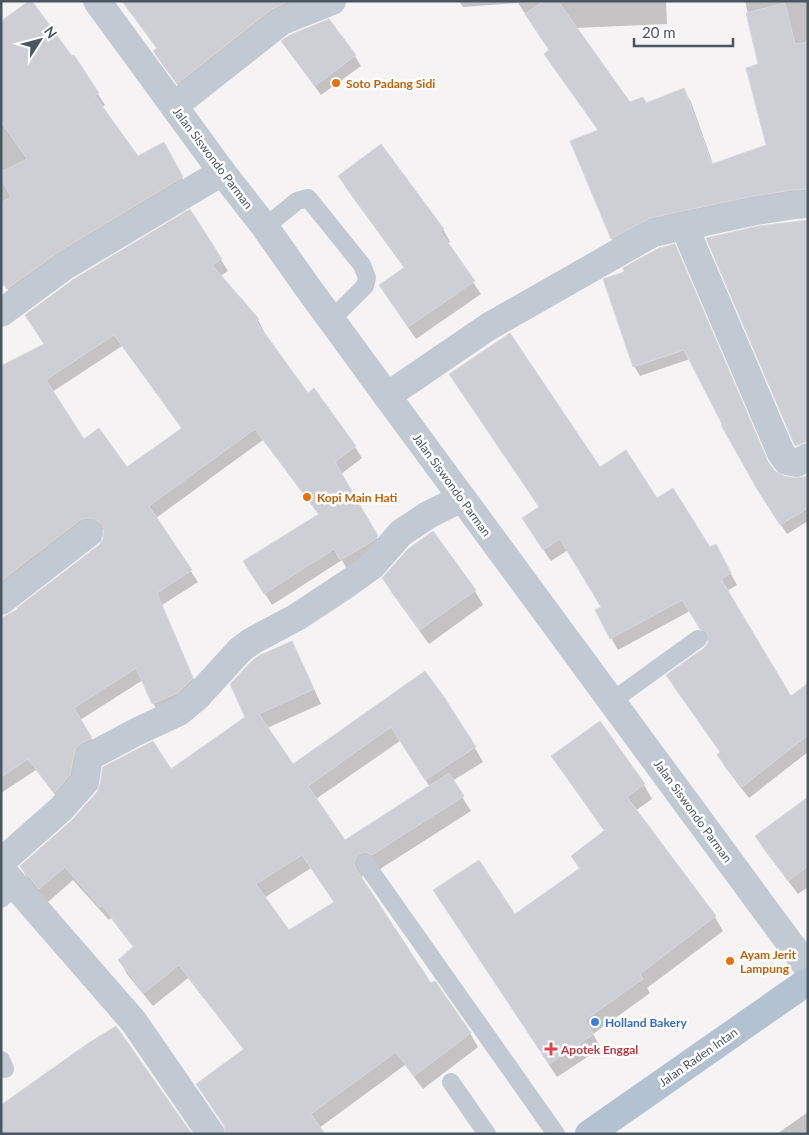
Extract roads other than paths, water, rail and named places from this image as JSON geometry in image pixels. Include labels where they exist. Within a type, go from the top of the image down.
[{"type":"main road","name":"Jalan Raden Intan","points":[[589,1134],[808,981]]},
{"type":"street","name":"Jalan Siswondo Parman","points":[[97,1],[808,968]]},
{"type":"street","points":[[174,106],[282,21],[332,1]]},
{"type":"street","points":[[1,313],[65,266],[222,172]]},
{"type":"street","points":[[387,396],[488,328],[653,233],[794,205],[808,204]]},
{"type":"street","points":[[684,226],[781,452],[787,460],[797,463],[808,457]]},
{"type":"street","points":[[1,862],[61,809],[85,782],[89,757],[178,712],[196,698],[240,650],[252,641],[297,618],[347,584],[372,566],[401,533],[428,515],[462,498]]},
{"type":"street","points":[[1,601],[89,533]]},
{"type":"street","points":[[6,884],[134,1022],[211,1134]]},
{"type":"lane","points":[[265,227],[297,201],[308,198],[362,265],[367,278],[365,286],[332,320]]},
{"type":"lane","points":[[612,701],[698,639]]},
{"type":"lane","points":[[365,863],[556,1134]]},
{"type":"lane","points":[[451,1082],[487,1134]]},
{"type":"place","name":"Soto Padang Sidi","points":[[336,83]]},
{"type":"place","name":"Kopi Main Hati","points":[[307,497]]},
{"type":"place","name":"Ayam Jerit Lampung","points":[[730,961]]},
{"type":"place","name":"Holland Bakery","points":[[595,1022]]},
{"type":"place","name":"Apotek Enggal","points":[[551,1049]]}]
